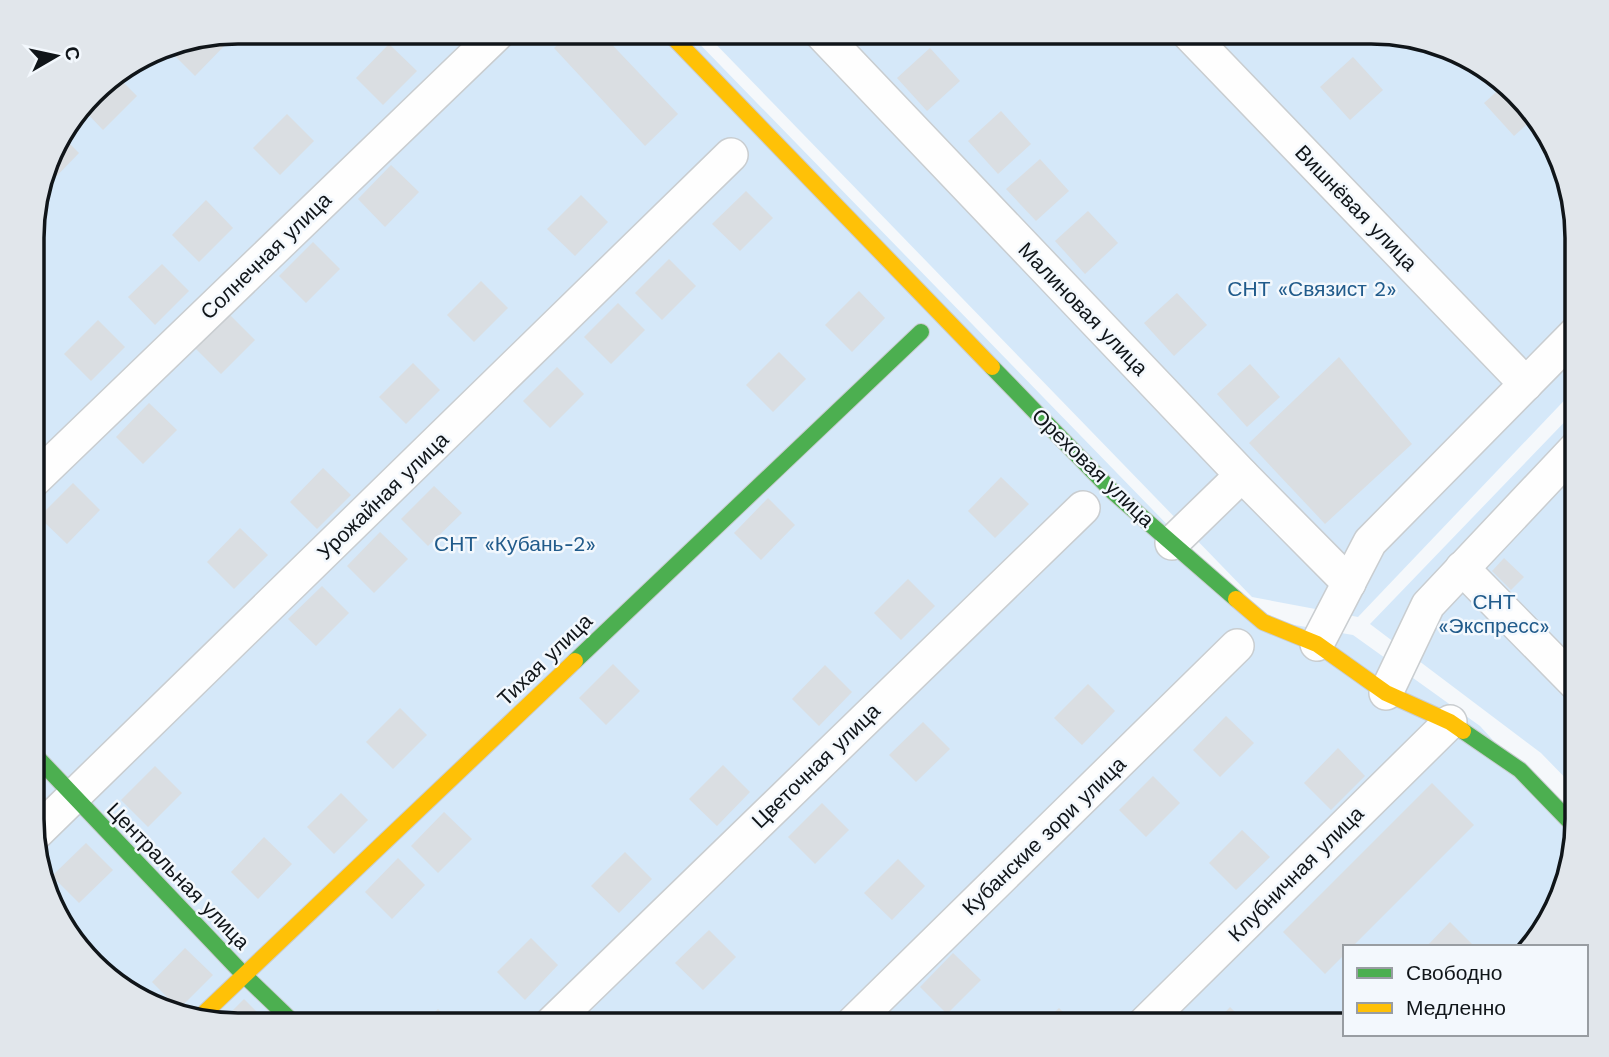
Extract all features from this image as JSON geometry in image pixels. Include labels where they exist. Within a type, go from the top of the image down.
[{"type":"street","name":"Солнечная улица","points":[[44,470],[487,44]]},
{"type":"street","name":"Ореховая улица","points":[[680,44],[1112,491],[1264,622],[1317,644],[1386,693],[1450,722],[1520,770],[1565,817]]},
{"type":"street","name":"Малиновая улица","points":[[831,44],[1242,475],[1349,583]]},
{"type":"street","name":"Вишнёвая улица","points":[[1198,44],[1526,384]]},
{"type":"street","name":"Урожайная улица","points":[[44,825],[731,155]]},
{"type":"street","name":"Тихая улица","points":[[206,1011],[921,332]]},
{"type":"street","points":[[1317,644],[1370,542],[1565,344]]},
{"type":"street","points":[[1386,693],[1428,606],[1565,460]]},
{"type":"street","points":[[1171,542],[1242,475]]},
{"type":"street","name":"Цветочная улица","points":[[562,1013],[1083,508]]},
{"type":"street","points":[[1462,568],[1565,673]]},
{"type":"street","name":"Кубанские зори улица","points":[[863,1013],[1237,646]]},
{"type":"street","name":"Клубничная улица","points":[[1155,1013],[1450,722]]},
{"type":"street","name":"Центральная улица","points":[[44,765],[283,1013]]},
{"type":"green space","name":"СНТ «Кубань-2»","points":[[238,44],[700,44],[1259,619],[1353,635],[1480,726],[1565,819],[1562,857],[1545,905],[1533,927],[1519,945],[1343,945],[1343,1013],[238,1013],[212,1012],[175,1003],[130,981],[84,937],[59,894],[45,845],[44,238],[45,212],[54,175],[76,130],[110,92],[130,76],[152,64],[200,47]]},
{"type":"green space","name":"СНТ «Связист 2»","points":[[716,44],[1397,45],[1434,54],[1457,64],[1479,76],[1517,110],[1539,141],[1550,163],[1564,212],[1565,400],[1358,617],[1252,597]]},
{"type":"green space","name":"СНТ «Экспресс»","points":[[1565,421],[1565,778],[1541,753],[1370,624]]},
{"type":"building","points":[[226,44],[195,76],[174,55],[200,47]]},
{"type":"building","points":[[389,44],[417,71],[383,105],[356,78]]},
{"type":"building","points":[[466,44],[478,44],[472,50]]},
{"type":"building","points":[[558,44],[611,44],[678,114],[645,146],[554,48]]},
{"type":"building","points":[[930,48],[960,81],[927,111],[897,78]]},
{"type":"building","points":[[1353,57],[1383,90],[1350,120],[1320,87]]},
{"type":"building","points":[[123,82],[137,96],[103,130],[88,115]]},
{"type":"building","points":[[1498,91],[1528,124],[1514,136],[1484,103]]},
{"type":"building","points":[[1001,111],[1031,144],[998,174],[968,141]]},
{"type":"building","points":[[287,114],[314,141],[280,175],[253,148]]},
{"type":"building","points":[[69,143],[79,153],[53,180]]},
{"type":"building","points":[[1040,159],[1069,191],[1036,221],[1006,189]]},
{"type":"building","points":[[391,165],[419,192],[385,227],[358,199]]},
{"type":"building","points":[[746,191],[773,218],[740,251],[712,224]]},
{"type":"building","points":[[581,195],[608,222],[575,256],[547,229]]},
{"type":"building","points":[[206,200],[233,228],[199,262],[172,235]]},
{"type":"building","points":[[1088,211],[1118,243],[1085,274],[1055,241]]},
{"type":"building","points":[[313,242],[340,269],[306,303],[279,276]]},
{"type":"building","points":[[669,259],[696,286],[662,320],[635,293]]},
{"type":"building","points":[[162,264],[189,291],[155,325],[128,297]]},
{"type":"building","points":[[481,281],[508,308],[474,342],[447,315]]},
{"type":"building","points":[[859,291],[885,318],[852,352],[825,325]]},
{"type":"building","points":[[1177,293],[1207,325],[1174,356],[1144,323]]},
{"type":"building","points":[[618,303],[645,330],[611,364],[584,337]]},
{"type":"building","points":[[228,313],[255,340],[221,374],[194,347]]},
{"type":"building","points":[[98,320],[125,347],[91,381],[64,354]]},
{"type":"building","points":[[779,352],[806,379],[773,412],[746,385]]},
{"type":"building","points":[[1339,357],[1412,444],[1325,524],[1249,443]]},
{"type":"building","points":[[413,363],[440,390],[406,424],[379,397]]},
{"type":"building","points":[[1250,364],[1280,397],[1247,427],[1217,394]]},
{"type":"building","points":[[557,367],[584,394],[550,428],[523,401]]},
{"type":"building","points":[[149,403],[177,430],[143,464],[116,437]]},
{"type":"building","points":[[323,468],[351,495],[317,529],[290,502]]},
{"type":"building","points":[[1001,477],[1029,504],[995,538],[968,511]]},
{"type":"building","points":[[73,483],[100,510],[67,544],[44,522],[44,512]]},
{"type":"building","points":[[434,486],[462,513],[428,546],[401,519]]},
{"type":"building","points":[[768,498],[795,525],[761,560],[734,533]]},
{"type":"building","points":[[240,528],[268,555],[234,589],[207,562]]},
{"type":"building","points":[[380,532],[408,559],[374,593],[347,566]]},
{"type":"building","points":[[1504,558],[1524,577],[1511,590],[1492,571]]},
{"type":"building","points":[[908,579],[935,606],[901,640],[874,613]]},
{"type":"building","points":[[322,586],[349,613],[316,646],[288,619]]},
{"type":"building","points":[[613,664],[640,691],[606,725],[579,698]]},
{"type":"building","points":[[825,665],[852,692],[819,726],[792,699]]},
{"type":"building","points":[[1088,684],[1115,711],[1082,745],[1054,718]]},
{"type":"building","points":[[400,708],[427,735],[393,769],[366,742]]},
{"type":"building","points":[[1226,716],[1254,743],[1220,777],[1193,750]]},
{"type":"building","points":[[923,722],[950,749],[916,782],[889,755]]},
{"type":"building","points":[[1338,748],[1365,776],[1331,810],[1304,783]]},
{"type":"building","points":[[723,765],[750,792],[717,826],[689,799]]},
{"type":"building","points":[[155,766],[182,793],[148,827],[121,800]]},
{"type":"building","points":[[1153,776],[1180,803],[1146,837],[1119,810]]},
{"type":"building","points":[[1432,783],[1474,825],[1354,945],[1343,945],[1343,956],[1325,974],[1283,932]]},
{"type":"building","points":[[341,793],[368,820],[334,854],[307,827]]},
{"type":"building","points":[[822,803],[849,830],[815,864],[788,837]]},
{"type":"building","points":[[444,812],[472,839],[438,873],[411,846]]},
{"type":"building","points":[[1242,830],[1270,857],[1236,890],[1209,863]]},
{"type":"building","points":[[264,837],[292,864],[258,899],[231,872]]},
{"type":"building","points":[[86,843],[113,870],[79,903],[52,876]]},
{"type":"building","points":[[625,852],[652,879],[619,913],[591,886]]},
{"type":"building","points":[[398,858],[425,885],[392,919],[365,892]]},
{"type":"building","points":[[898,859],[925,886],[892,920],[864,893]]},
{"type":"building","points":[[1450,922],[1473,945],[1428,945]]},
{"type":"building","points":[[709,930],[736,957],[703,990],[675,963]]},
{"type":"building","points":[[531,938],[558,965],[525,1000],[497,972]]},
{"type":"building","points":[[185,948],[213,975],[182,1006],[171,1001],[152,982]]},
{"type":"building","points":[[953,953],[981,980],[948,1013],[920,987]]},
{"type":"building","points":[[244,999],[258,1013],[238,1013],[230,1013]]},
{"type":"building","points":[[1230,1007],[1236,1013],[1224,1013]]},
{"type":"traffic: fast","points":[[575,661],[921,332]]},
{"type":"traffic: fast","points":[[992,367],[1112,491],[1236,599]]},
{"type":"traffic: fast","points":[[1463,731],[1520,770],[1565,817]]},
{"type":"traffic: fast","points":[[44,765],[284,1013]]},
{"type":"traffic: slow","points":[[680,44],[992,367]]},
{"type":"traffic: slow","points":[[1236,599],[1263,622],[1317,644],[1386,693],[1450,722],[1463,731]]},
{"type":"traffic: slow","points":[[207,1011],[575,661]]}]
